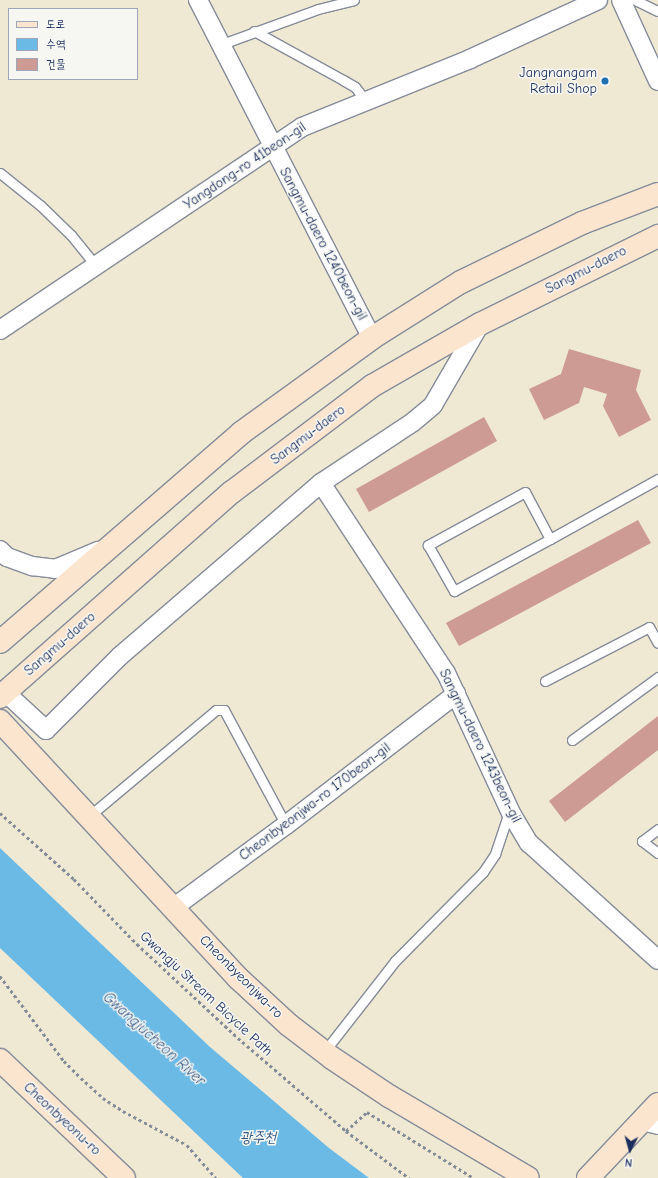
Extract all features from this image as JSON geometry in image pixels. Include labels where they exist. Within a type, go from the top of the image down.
[{"type":"street","name":"Sangmu-daero 1240beon-gil","points":[[198,0],[372,338]]},
{"type":"street","name":"Yangdong-ro 41beon-gil","points":[[0,330],[272,146],[308,124],[470,59],[598,0]]},
{"type":"street","points":[[621,0],[658,81]]},
{"type":"street","points":[[0,642],[240,433],[372,338],[461,282],[582,224],[658,194]]},
{"type":"street","name":"Sangmu-daero","points":[[3,694],[232,492],[372,386],[480,324],[658,236]]},
{"type":"street","points":[[3,694],[46,730],[120,656],[321,483],[413,422],[433,405],[480,324]]},
{"type":"street","name":"Sangmu-daero 1243beon-gil","points":[[321,483],[446,673],[510,809],[529,843],[658,960]]},
{"type":"street","points":[[0,550],[7,557],[32,566],[55,569],[112,545]]},
{"type":"street","name":"Cheonbyeonjwa-ro 170beon-gil","points":[[173,908],[286,825],[456,694]]},
{"type":"street","name":"Cheonbyeonjwa-ro","points":[[0,721],[88,818],[238,978],[289,1025],[324,1052],[389,1096],[528,1178]]},
{"type":"street","name":"Cheonbyeonu-ro","points":[[0,1060],[124,1178]]},
{"type":"street","points":[[588,1178],[650,1123],[658,1104]]},
{"type":"lane","points":[[222,44],[254,31],[318,9],[354,0]]},
{"type":"lane","points":[[635,0],[658,12]]},
{"type":"lane","points":[[254,31],[355,87],[366,101]]},
{"type":"lane","points":[[0,173],[40,205],[71,235],[96,266]]},
{"type":"lane","points":[[550,539],[525,492],[428,545],[454,591],[550,539],[658,479]]},
{"type":"lane","points":[[545,681],[649,626],[658,643]]},
{"type":"lane","points":[[572,740],[658,677]]},
{"type":"lane","points":[[88,818],[216,710],[224,710],[286,825]]},
{"type":"lane","points":[[324,1052],[396,961],[483,872],[495,854],[510,809]]},
{"type":"lane","points":[[658,829],[642,841],[658,853]]},
{"type":"path","name":"Gwangju Stream Bicycle Path","points":[[0,813],[74,879],[137,944],[238,1038],[346,1131],[409,1178]]},
{"type":"path","points":[[0,976],[64,1061],[77,1074],[110,1102],[187,1146],[216,1178]]},
{"type":"path","points":[[346,1131],[367,1112],[474,1178]]},
{"type":"water","name":"광주천","points":[[0,848],[210,1047],[329,1148],[369,1178],[243,1178],[0,948]]},
{"type":"building","points":[[569,349],[641,370],[636,390],[651,420],[619,437],[603,406],[607,394],[584,387],[579,403],[544,420],[529,389],[561,374]]},
{"type":"building","points":[[484,417],[497,441],[369,512],[356,489]]},
{"type":"building","points":[[638,520],[651,543],[459,646],[446,623]]},
{"type":"building","points":[[658,716],[658,750],[565,822],[549,801]]},
{"type":"place","name":"Jangnangam Retail Shop","points":[[605,81]]},
{"type":"water label","name":"Gwangjucheon River","points":[[154,1039]]}]
